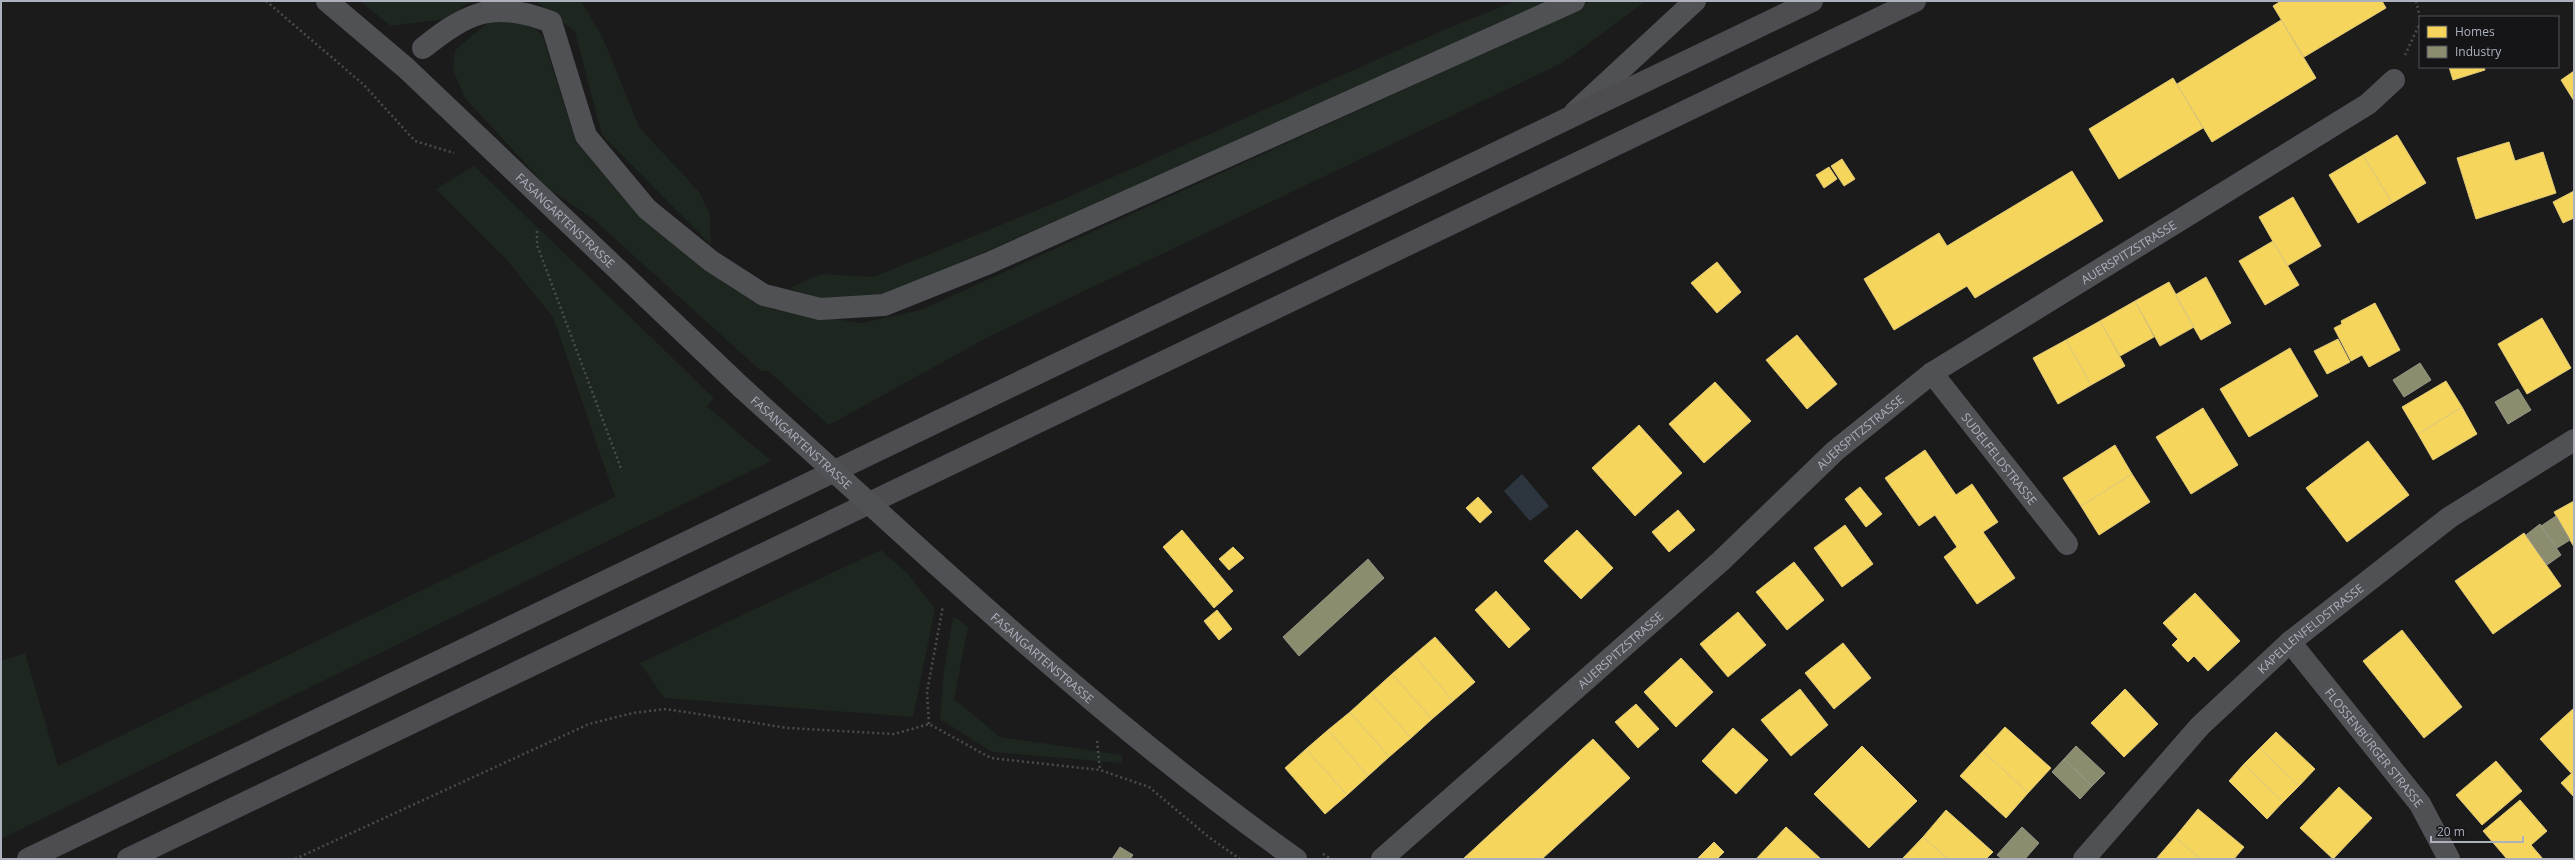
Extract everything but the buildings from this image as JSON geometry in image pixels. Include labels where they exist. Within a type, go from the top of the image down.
[{"type":"highway","points":[[28,859],[1812,1]]},
{"type":"highway","points":[[128,859],[1915,1]]},
{"type":"street","name":"FASANGARTENSTRASSE","points":[[327,1],[406,68],[740,387],[1039,657],[1131,734],[1197,786],[1296,859]]},
{"type":"street","points":[[423,48],[451,25],[481,5],[500,2],[519,3],[536,11],[551,22],[586,136],[647,209],[711,261],[764,295],[820,309],[884,305],[989,263],[1574,1]]},
{"type":"street","points":[[1570,117],[1695,1]]},
{"type":"street","name":"AUERSPITZSTRASSE","points":[[1382,859],[1721,560],[1835,451],[1932,373],[2368,104],[2394,80]]},
{"type":"street","name":"SUDELFELDSTRASSE","points":[[1932,373],[2067,544]]},
{"type":"street","name":"KAPELLENFELDSTRASSE","points":[[2084,859],[2200,726],[2290,642],[2450,517],[2574,440]]},
{"type":"street","name":"FLOSSENBÜRGER STRASSE","points":[[2290,642],[2420,804],[2449,859]]},
{"type":"path","points":[[266,1],[364,85],[415,141]]},
{"type":"path","points":[[2416,1],[2420,16]]},
{"type":"path","points":[[2394,80],[2419,25]]},
{"type":"path","points":[[537,245],[622,471]]},
{"type":"path","points":[[929,724],[927,692],[944,600]]},
{"type":"path","points":[[295,859],[589,724],[633,713],[666,709],[788,728],[894,734],[929,724],[991,758],[1100,770],[1149,787],[1175,807],[1210,838],[1240,859]]},
{"type":"path","points":[[1097,741],[1100,770]]},
{"type":"shaded area","points":[[360,1],[477,1],[467,4],[445,19],[391,26]]},
{"type":"shaded area","points":[[581,1],[602,36],[639,127],[700,193],[710,215],[711,245],[602,135],[575,32],[537,2]]},
{"type":"shaded area","points":[[1516,1],[1555,1],[880,298],[820,299],[789,288],[821,274],[873,277],[1050,205],[1439,32]]},
{"type":"shaded area","points":[[1591,1],[1646,1],[1562,63],[990,336],[829,425],[768,371],[761,371],[592,218],[549,189],[465,98],[453,70],[455,50],[492,19],[527,19],[543,37],[576,142],[625,200],[704,268],[773,310],[862,323],[921,310],[1537,29]]},
{"type":"shaded area","points":[[474,166],[714,398],[707,406],[771,461],[1,839],[1,661],[25,653],[58,766],[615,497],[553,317],[506,259],[436,189]]},
{"type":"shaded area","points":[[1522,474],[1549,506],[1530,521],[1504,491]]},
{"type":"shaded area","points":[[881,550],[909,575],[935,609],[913,717],[664,698],[640,663]]},
{"type":"shaded area","points":[[953,617],[968,627],[954,699],[1000,737],[1122,755],[1122,763],[992,752],[940,719],[944,670]]}]
